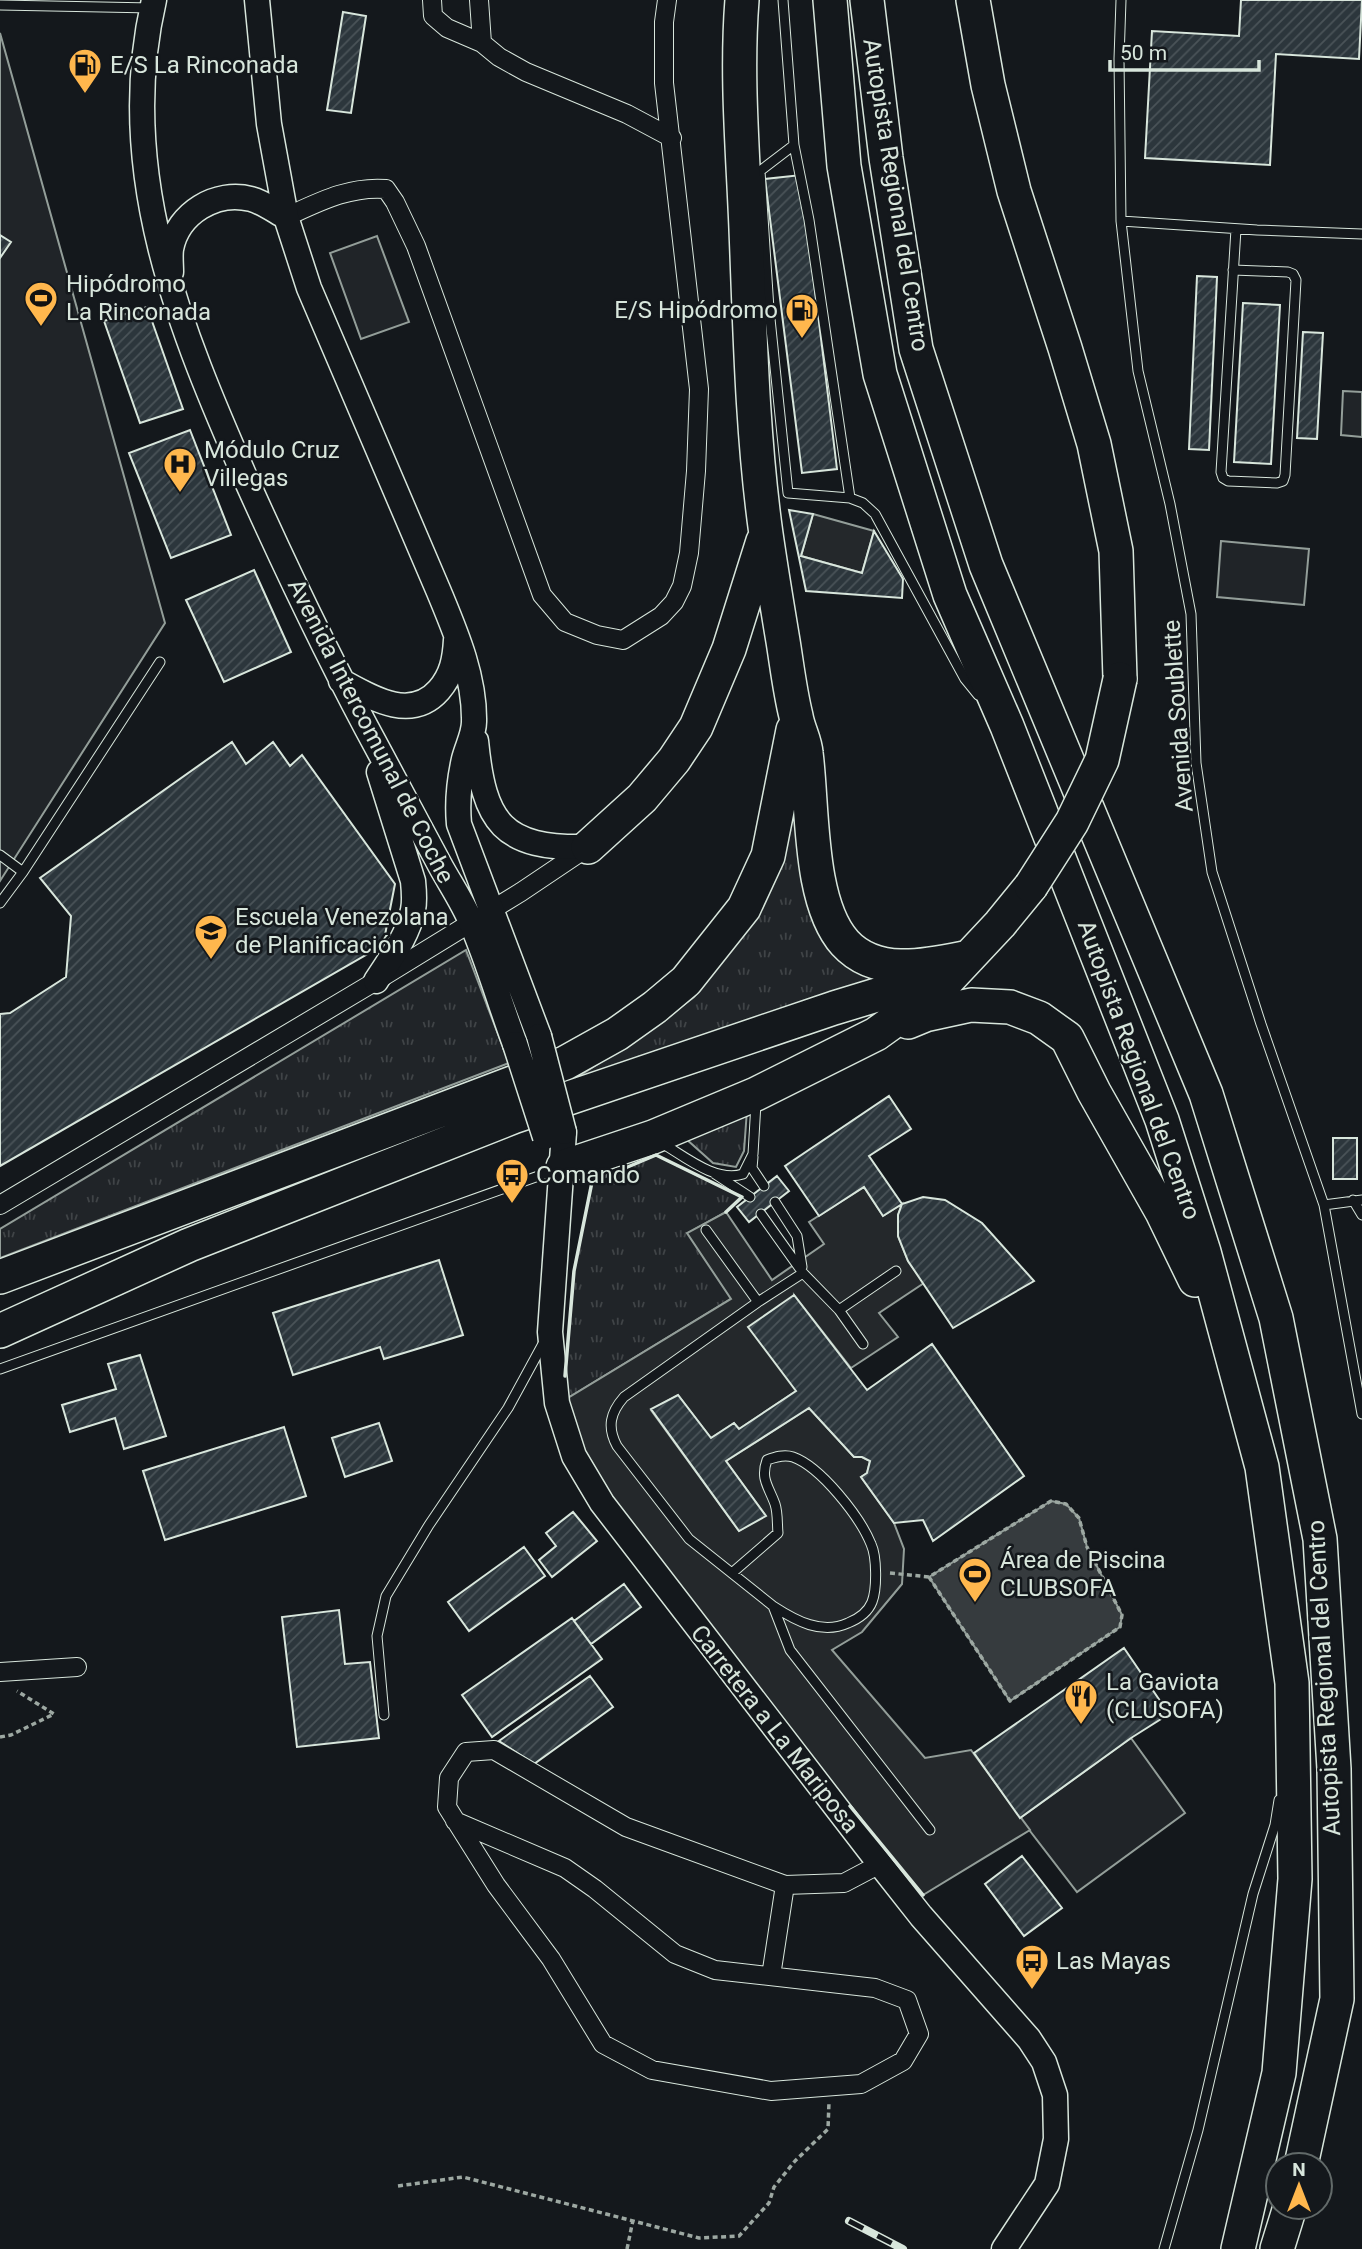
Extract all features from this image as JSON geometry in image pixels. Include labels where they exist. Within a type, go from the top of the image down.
[{"type":"highway","points":[[742,0],[740,82],[755,427],[765,532],[796,718],[806,750],[813,839],[829,918],[847,945],[868,958],[889,966],[912,967],[969,957]]},
{"type":"highway","name":"Autopista Regional del Centro","points":[[830,0],[844,166],[880,374],[950,596],[1007,726],[1162,1120],[1203,1252],[1262,1467],[1293,1683],[1295,1880],[1279,2073],[1238,2249]]},
{"type":"highway","name":"Autopista Regional del Centro","points":[[867,0],[886,158],[916,349],[986,565],[1206,1094],[1276,1318],[1320,1539],[1334,1769],[1337,1998],[1304,2151]]},
{"type":"highway","points":[[876,1034],[940,988],[1000,924],[1031,886],[1072,822],[1102,760],[1120,679],[1116,551],[1094,444],[1014,191],[988,85],[973,0]]},
{"type":"highway","points":[[587,847],[642,798],[674,760],[696,727],[729,649],[765,532]]},
{"type":"highway","points":[[0,1278],[565,1063],[617,1034],[686,981],[744,908],[768,856],[796,718]]},
{"type":"highway","points":[[0,1331],[189,1245],[513,1118],[916,983],[969,957]]},
{"type":"highway","points":[[563,1167],[653,1137],[756,1094],[876,1034],[925,1016],[971,1005],[1010,1007],[1039,1018],[1067,1038],[1094,1092],[1162,1212],[1228,1346]]},
{"type":"highway","points":[[1277,2249],[1286,2221]]},
{"type":"main road","name":"Avenida Intercomunal de Coche","points":[[256,2],[269,124],[286,217],[309,288],[456,633],[467,668],[475,724],[464,760],[458,794],[459,824],[515,1044],[555,1134]]},
{"type":"main road","name":"Avenida Intercomunal de Coche","points":[[153,4],[145,56],[142,108],[144,168],[170,287],[215,408],[271,536],[341,681],[373,740],[480,915],[539,1036],[563,1167]]},
{"type":"main road","points":[[170,287],[171,248],[194,212],[207,202],[222,197],[253,199],[286,217]]},
{"type":"main road","points":[[341,681],[385,702],[402,706],[419,705],[432,698],[450,674],[456,633]]},
{"type":"main road","points":[[475,724],[479,774],[487,803],[497,821],[511,834],[532,842],[560,848],[587,847]]},
{"type":"main road","points":[[373,740],[380,779],[413,881],[414,895],[414,910],[404,938],[376,981]]},
{"type":"main road","name":"Carretera a La Mariposa","points":[[563,1167],[550,1332],[557,1403],[574,1456],[602,1503],[880,1864],[1029,2039],[1044,2062],[1055,2095],[1056,2138],[1047,2184],[1003,2249]]},
{"type":"street","points":[[432,0],[433,16],[447,28],[482,43],[499,57],[526,72],[627,114],[672,138]]},
{"type":"street","points":[[479,0],[482,43]]},
{"type":"street","points":[[286,217],[349,191],[386,189],[416,246],[542,595],[565,622],[597,635],[622,640],[661,616],[674,602],[682,586],[690,553],[696,471],[699,389],[664,83],[664,22],[667,0]]},
{"type":"street","points":[[0,1205],[376,981],[521,892],[587,847]]},
{"type":"street","points":[[5,1679],[77,1667]]},
{"type":"street","points":[[455,1821],[565,1868],[675,1954],[715,1970],[875,1988],[906,2000],[919,2034],[903,2061],[861,2084],[771,2091],[652,2070],[603,2044],[551,1959],[496,1885],[455,1821],[447,1807],[449,1778],[466,1752],[494,1750],[626,1827],[785,1885],[844,1883],[880,1864]]},
{"type":"street","points":[[771,1976],[785,1885]]},
{"type":"lane","points":[[783,0],[794,145],[809,220],[850,498]]},
{"type":"lane","name":"Avenida Soublette","points":[[1121,0],[1121,221],[1138,370],[1170,504],[1191,614],[1196,763],[1212,872],[1324,1205],[1362,1414]]},
{"type":"lane","points":[[0,5],[153,4]]},
{"type":"lane","points":[[794,145],[760,171],[769,309],[788,492],[850,498],[863,503],[875,514],[965,679],[1007,726]]},
{"type":"lane","points":[[1121,221],[1362,234]]},
{"type":"lane","points":[[1233,270],[1288,272],[1293,274],[1296,280],[1285,475],[1283,481],[1277,483],[1228,481],[1223,478],[1221,471],[1233,270],[1236,229]]},
{"type":"lane","points":[[0,903],[160,662]]},
{"type":"lane","points":[[0,855],[23,872]]},
{"type":"lane","points":[[756,1094],[752,1168],[764,1186]]},
{"type":"lane","points":[[653,1137],[750,1198]]},
{"type":"lane","points":[[710,1172],[736,1176],[743,1174],[753,1154]]},
{"type":"lane","points":[[0,1369],[563,1167]]},
{"type":"lane","points":[[1324,1205],[1358,1200],[1362,1215]]},
{"type":"lane","points":[[775,1202],[797,1237],[803,1273]]},
{"type":"lane","points":[[761,1214],[803,1273],[839,1310],[863,1344]]},
{"type":"lane","points":[[706,1230],[758,1302]]},
{"type":"lane","points":[[839,1310],[896,1271]]},
{"type":"lane","points":[[732,1573],[778,1533],[776,1507],[763,1471],[767,1460],[791,1456],[808,1465],[838,1492],[872,1545],[876,1571],[872,1603],[860,1618],[838,1628],[813,1626],[797,1621],[774,1606],[732,1573],[690,1539],[617,1446],[610,1432],[611,1417],[616,1405],[624,1397],[803,1273]]},
{"type":"lane","points":[[384,1715],[377,1636],[386,1596],[429,1525],[508,1408],[550,1332]]},
{"type":"lane","points":[[774,1606],[790,1650],[930,1830]]},
{"type":"lane","points":[[1283,1779],[1293,1726]]},
{"type":"lane","points":[[1164,2249],[1198,2130],[1253,1894],[1275,1825],[1281,1790]]},
{"type":"path","points":[[876,1571],[929,1577],[1051,1501],[1066,1504],[1079,1518],[1087,1547],[1122,1615],[1121,1627],[1010,1702],[929,1577]]},
{"type":"path","points":[[0,1737],[11,1735],[54,1714],[5,1679]]},
{"type":"path","points":[[398,2186],[463,2177],[699,2238],[739,2236],[769,2203],[774,2187],[795,2161],[828,2129],[830,2086]]},
{"type":"path","points":[[627,2249],[633,2220]]},
{"type":"green space","name":"Hipódromo La Rinconada","points":[[0,33],[165,623],[0,881]]},
{"type":"green space","points":[[377,236],[409,322],[361,339],[330,253]]},
{"type":"green space","points":[[1343,391],[1362,392],[1362,437],[1341,435]]},
{"type":"green space","points":[[1221,541],[1309,549],[1304,605],[1217,597]]},
{"type":"green space","points":[[798,766],[814,906],[898,977],[570,1082],[649,1031],[694,997],[736,944]]},
{"type":"green space","points":[[466,950],[509,1063],[0,1258],[0,1229]]},
{"type":"green space","points":[[747,1110],[744,1151],[736,1167],[713,1163],[685,1138]]},
{"type":"green space","points":[[656,1155],[742,1197],[726,1212],[688,1233],[732,1298],[563,1401],[574,1271],[592,1182]]},
{"type":"green space","points":[[1131,1738],[1185,1813],[1077,1892],[1020,1818]]},
{"type":"shaded area","points":[[813,514],[874,531],[862,573],[801,556]]},
{"type":"shaded area","points":[[864,1187],[883,1216],[902,1204],[898,1215],[898,1236],[908,1261],[924,1283],[879,1313],[898,1337],[851,1368],[794,1295],[796,1391],[739,1429],[734,1423],[711,1438],[678,1395],[651,1410],[739,1531],[765,1515],[726,1461],[809,1408],[854,1457],[870,1461],[867,1473],[861,1477],[894,1523],[904,1549],[902,1584],[862,1632],[832,1650],[925,1758],[971,1750],[1030,1830],[923,1895],[740,1675],[600,1499],[563,1401],[731,1299],[687,1233],[726,1212],[772,1280],[824,1244],[809,1222]]},
{"type":"shaded area","name":"Área de Piscina CLUBSOFA","points":[[1051,1501],[1066,1504],[1079,1518],[1087,1547],[1122,1615],[1120,1627],[1010,1701],[929,1577]]},
{"type":"building","points":[[1241,0],[1362,0],[1359,59],[1276,54],[1270,165],[1145,158],[1152,31],[1239,36]]},
{"type":"building","points":[[343,12],[366,16],[351,113],[327,110]]},
{"type":"building","points":[[801,175],[837,469],[802,473],[765,179]]},
{"type":"building","points":[[0,235],[11,242],[0,258]]},
{"type":"building","points":[[1197,276],[1217,277],[1209,450],[1189,449]]},
{"type":"building","points":[[1243,303],[1280,305],[1271,464],[1234,462]]},
{"type":"building","points":[[147,307],[183,409],[140,423],[104,321]]},
{"type":"building","points":[[1303,332],[1323,333],[1317,439],[1297,438]]},
{"type":"building","name":"Módulo Cruz Villegas","points":[[190,430],[231,535],[171,558],[129,453]]},
{"type":"building","points":[[789,510],[813,514],[801,556],[862,573],[874,531],[903,579],[902,598],[806,591]]},
{"type":"building","points":[[254,570],[291,652],[224,682],[186,600]]},
{"type":"building","name":"Escuela Venezolana de Planificación","points":[[232,742],[246,764],[273,742],[290,766],[302,755],[395,884],[383,945],[0,1166],[0,1014],[10,1013],[66,977],[71,916],[40,878]]},
{"type":"building","points":[[889,1096],[911,1129],[869,1156],[902,1204],[883,1216],[864,1187],[819,1216],[785,1166]]},
{"type":"building","points":[[1333,1138],[1357,1138],[1357,1179],[1333,1179]]},
{"type":"building","points":[[777,1176],[789,1191],[749,1222],[737,1207]]},
{"type":"building","points":[[923,1197],[945,1200],[982,1223],[1034,1281],[953,1328],[908,1261],[898,1236],[898,1215],[902,1204]]},
{"type":"building","points":[[439,1260],[463,1335],[384,1359],[380,1347],[293,1375],[273,1313]]},
{"type":"building","points":[[794,1295],[867,1390],[932,1344],[1024,1476],[933,1541],[923,1520],[894,1523],[861,1477],[867,1473],[870,1461],[854,1457],[809,1408],[726,1461],[766,1516],[739,1531],[651,1409],[678,1395],[711,1438],[734,1423],[739,1429],[796,1391],[748,1327]]},
{"type":"building","points":[[140,1355],[166,1436],[124,1449],[115,1418],[70,1432],[62,1405],[116,1389],[108,1364]]},
{"type":"building","points":[[379,1423],[392,1461],[345,1477],[332,1438]]},
{"type":"building","points":[[284,1427],[306,1496],[165,1540],[143,1471]]},
{"type":"building","points":[[573,1512],[597,1541],[552,1577],[539,1560],[556,1546],[546,1533]]},
{"type":"building","points":[[524,1547],[545,1576],[469,1631],[448,1602]]},
{"type":"building","points":[[624,1584],[641,1607],[591,1644],[574,1621]]},
{"type":"building","points":[[339,1610],[345,1664],[370,1662],[379,1738],[297,1747],[282,1617]]},
{"type":"building","points":[[572,1618],[602,1659],[492,1737],[462,1695]]},
{"type":"building","name":"La Gaviota (CLUSOFA)","points":[[1124,1648],[1169,1714],[1020,1818],[974,1753]]},
{"type":"building","points":[[590,1676],[613,1707],[534,1764],[499,1741]]},
{"type":"building","points":[[1022,1856],[1062,1908],[1024,1936],[985,1884]]},
{"type":"railway","points":[[849,2221],[903,2249]]},
{"type":"wall","points":[[565,1376],[574,1271],[592,1182],[656,1155],[742,1197],[726,1212]]},
{"type":"wall","points":[[850,1806],[923,1895]]},
{"type":"place","name":"E/S La Rinconada","points":[[85,95]]},
{"type":"place","name":"Hipódromo La Rinconada","points":[[41,328]]},
{"type":"place","name":"E/S Hipódromo","points":[[802,340]]},
{"type":"place","name":"Módulo Cruz Villegas","points":[[180,494]]},
{"type":"place","name":"Escuela Venezolana de Planificación","points":[[211,961]]},
{"type":"place","name":"Comando","points":[[512,1205]]},
{"type":"place","name":"Área de Piscina CLUBSOFA","points":[[975,1604]]},
{"type":"place","name":"La Gaviota (CLUSOFA)","points":[[1081,1726]]},
{"type":"place","name":"Las Mayas","points":[[1032,1991]]}]
